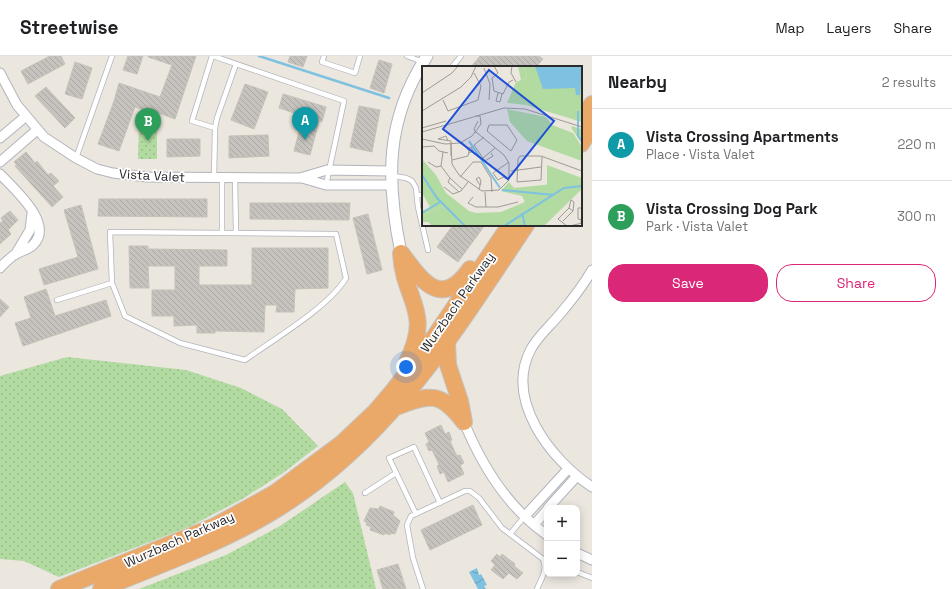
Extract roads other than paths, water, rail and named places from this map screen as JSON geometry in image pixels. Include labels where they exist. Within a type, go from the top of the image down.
[{"type":"highway","points":[[582,119],[592,104]]},
{"type":"highway","points":[[582,142],[592,127]]},
{"type":"highway","points":[[582,150],[592,137]]},
{"type":"highway","points":[[401,252],[421,279],[429,286],[438,290],[450,288],[464,277],[500,226]]},
{"type":"highway","name":"Wurzbach Parkway","points":[[101,589],[222,539],[246,527],[306,490],[393,391],[435,336],[509,226]]},
{"type":"highway","name":"Wurzbach Parkway","points":[[59,589],[215,526],[363,442],[397,407],[428,370],[525,226]]},
{"type":"highway","points":[[393,391],[414,348],[419,331],[418,310],[402,270],[401,252]]},
{"type":"highway","points":[[447,342],[448,365],[460,401],[464,422]]},
{"type":"highway","points":[[397,407],[416,399],[430,396],[436,397],[442,399],[453,407],[464,422]]},
{"type":"street","points":[[401,252],[391,177],[394,142],[399,116],[412,84],[425,59]]},
{"type":"street","name":"Vista Valet","points":[[0,73],[9,93],[25,117],[36,130],[52,143],[97,169],[130,176],[300,178],[326,185],[391,177]]},
{"type":"street","points":[[16,148],[2,136],[25,117]]},
{"type":"street","points":[[0,162],[36,130]]},
{"type":"street","name":"Vista Valet","points":[[300,178],[327,170],[391,177]]},
{"type":"street","points":[[0,174],[24,199],[32,213],[30,230],[15,255],[0,268]]},
{"type":"street","points":[[592,270],[572,300],[537,339],[526,359],[523,371],[524,390],[528,409],[546,443],[568,469],[592,487]]},
{"type":"street","points":[[464,422],[478,455],[507,498],[534,525],[544,532]]},
{"type":"street","points":[[525,516],[568,469]]},
{"type":"street","points":[[552,505],[577,476]]},
{"type":"street","points":[[548,491],[557,499]]},
{"type":"street","points":[[534,525],[544,514]]},
{"type":"street","points":[[580,554],[592,560]]},
{"type":"lane","points":[[76,158],[112,56]]},
{"type":"lane","points":[[215,128],[192,121],[212,56],[344,101],[327,170],[326,185]]},
{"type":"lane","points":[[324,56],[322,62],[355,73],[360,56]]},
{"type":"lane","points":[[407,56],[425,59]]},
{"type":"lane","points":[[453,66],[461,56]]},
{"type":"lane","points":[[222,233],[215,128],[236,64]]},
{"type":"lane","points":[[391,177],[406,178],[412,181],[416,188],[422,216]]},
{"type":"lane","points":[[234,178],[236,233]]},
{"type":"lane","points":[[417,195],[422,195]]},
{"type":"lane","points":[[424,226],[428,250]]},
{"type":"lane","points":[[110,232],[222,233],[336,234],[346,278],[339,290],[321,306],[245,360],[180,343],[125,316],[112,283],[110,232]]},
{"type":"lane","points":[[57,300],[112,283]]},
{"type":"lane","points":[[416,514],[389,458],[414,447],[440,503]]},
{"type":"lane","points":[[365,493],[396,473]]},
{"type":"lane","points":[[423,589],[413,558],[407,525],[411,516],[465,492],[474,493],[491,515],[510,534],[544,561]]},
{"type":"lane","points":[[510,534],[525,516]]},
{"type":"lane","points":[[537,589],[544,572]]},
{"type":"lane","points":[[580,573],[592,578]]},
{"type":"water","points":[[477,568],[479,575],[481,574],[487,585],[484,586],[486,589],[478,589],[469,572]]},
{"type":"waterway","points":[[259,56],[389,98]]},
{"type":"place","name":"Vista Crossing Apartments","points":[[305,140]]},
{"type":"place","name":"Vista Crossing Dog Park","points":[[148,141]]}]
